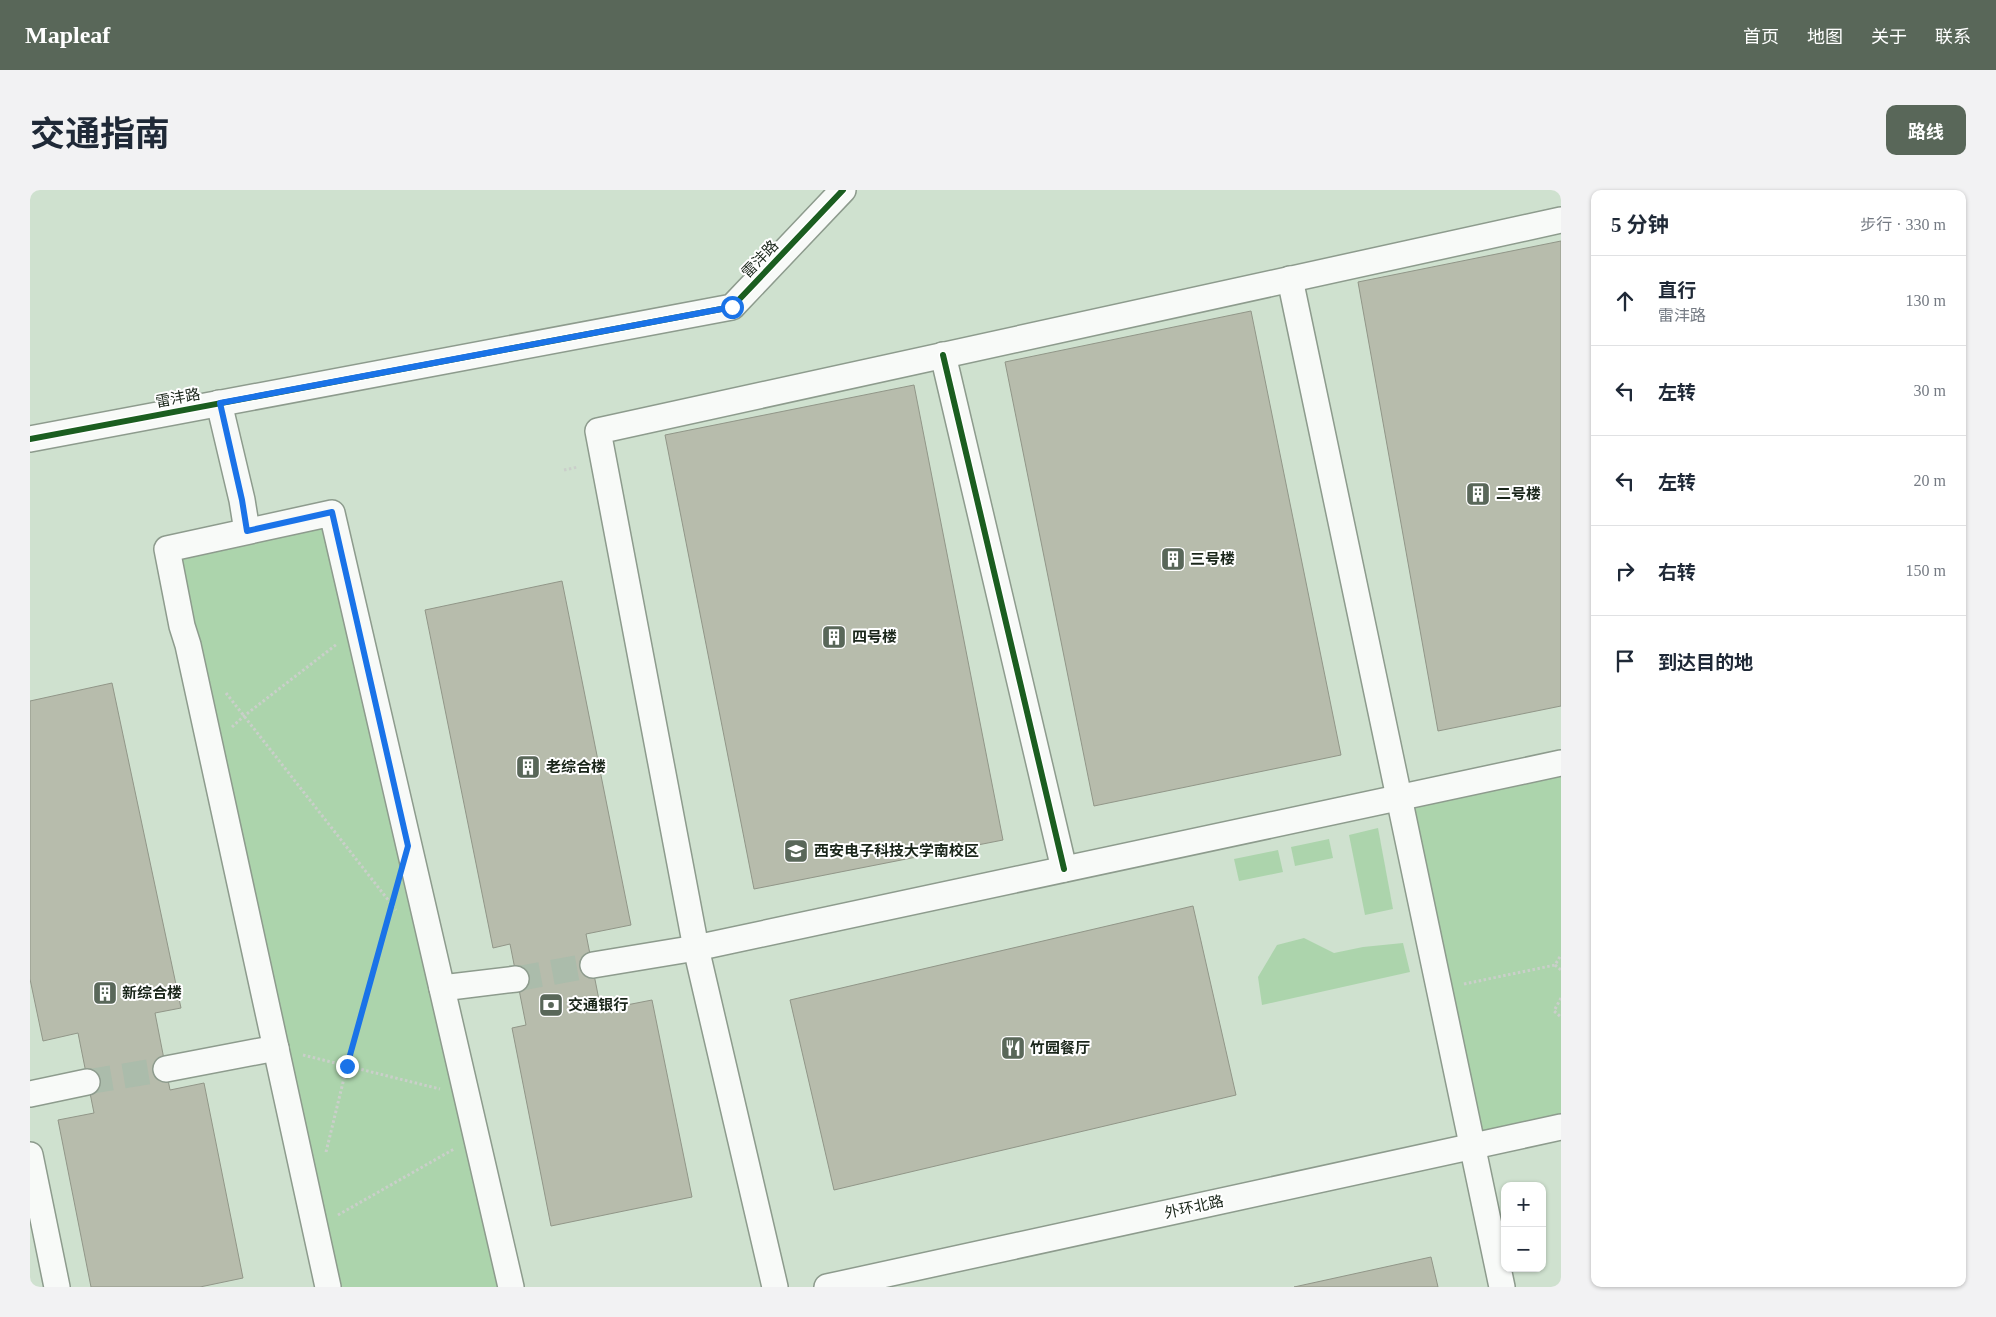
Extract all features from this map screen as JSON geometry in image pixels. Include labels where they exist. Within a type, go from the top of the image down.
[{"type":"street","name":"雷沣路","points":[[30,439],[732,307],[843,190]]},
{"type":"street","points":[[775,1287],[696,948],[598,431],[1561,220]]},
{"type":"street","points":[[1290,280],[1502,1287]]},
{"type":"street","points":[[943,355],[1064,869]]},
{"type":"street","points":[[220,403],[242,500],[247,531]]},
{"type":"street","points":[[328,1287],[211,749],[182,626],[167,549],[332,512],[511,1287]]},
{"type":"street","points":[[593,965],[696,948],[1561,763]]},
{"type":"street","points":[[442,988],[516,979]]},
{"type":"street","points":[[166,1069],[276,1048]]},
{"type":"street","points":[[30,1094],[87,1082]]},
{"type":"street","name":"外环北路","points":[[828,1287],[1561,1127]]},
{"type":"street","points":[[30,1155],[58,1287]]},
{"type":"path","points":[[211,749],[244,716],[358,627]]},
{"type":"path","points":[[225,692],[399,914]]},
{"type":"path","points":[[326,1152],[347,1066],[395,897]]},
{"type":"path","points":[[1439,989],[1555,965],[1561,956]]},
{"type":"path","points":[[1555,965],[1561,970]]},
{"type":"path","points":[[1561,998],[1554,1011],[1561,1017]]},
{"type":"path","points":[[276,1048],[467,1096]]},
{"type":"path","points":[[315,1227],[476,1136]]},
{"type":"green space","points":[[332,513],[511,1287],[328,1287],[167,549]]},
{"type":"green space","points":[[1561,763],[1561,1127],[1471,1146],[1400,798]]},
{"type":"green space","points":[[1378,828],[1393,909],[1365,915],[1349,835]]},
{"type":"green space","points":[[1329,839],[1333,858],[1295,866],[1291,847]]},
{"type":"green space","points":[[1278,850],[1283,872],[1239,881],[1234,859]]},
{"type":"green space","points":[[1304,938],[1334,953],[1363,947],[1403,943],[1410,972],[1262,1005],[1258,977],[1277,945]]},
{"type":"building","name":"二号楼","points":[[1561,241],[1561,706],[1438,731],[1358,282]]},
{"type":"building","name":"三号楼","points":[[1251,311],[1341,755],[1094,806],[1005,362]]},
{"type":"building","name":"四号楼","points":[[914,385],[1003,840],[754,889],[665,435]]},
{"type":"building","name":"老综合楼","points":[[562,581],[631,925],[586,934],[601,1010],[652,1000],[692,1197],[551,1226],[512,1028],[526,1025],[510,944],[493,948],[425,610]]},
{"type":"building","name":"新综合楼","points":[[112,683],[181,1008],[155,1013],[170,1090],[204,1083],[243,1278],[200,1287],[91,1287],[58,1120],[94,1113],[78,1033],[43,1041],[30,979],[30,701]]},
{"type":"building","name":"竹园餐厅","points":[[1193,906],[1236,1095],[834,1190],[790,1000]]},
{"type":"building","points":[[1431,1257],[1438,1287],[1294,1287]]},
{"type":"tunnel","points":[[516,979],[593,965]]},
{"type":"tunnel","points":[[87,1082],[166,1069]]},
{"type":"cycle path","points":[[30,439],[732,307],[843,190]]},
{"type":"cycle path","points":[[943,355],[1064,869]]},
{"type":"place","name":"二号楼","points":[[1478,494]]},
{"type":"place","name":"三号楼","points":[[1173,559]]},
{"type":"place","name":"四号楼","points":[[834,637]]},
{"type":"place","name":"老综合楼","points":[[528,767]]},
{"type":"place","name":"西安电子科技大学南校区","points":[[796,851]]},
{"type":"place","name":"新综合楼","points":[[105,993]]},
{"type":"place","name":"交通银行","points":[[551,1005]]},
{"type":"place","name":"竹园餐厅","points":[[1013,1048]]},
{"type":"route","points":[[347,1066],[408,846],[332,512],[247,531],[242,500],[220,403],[732,307]]}]
